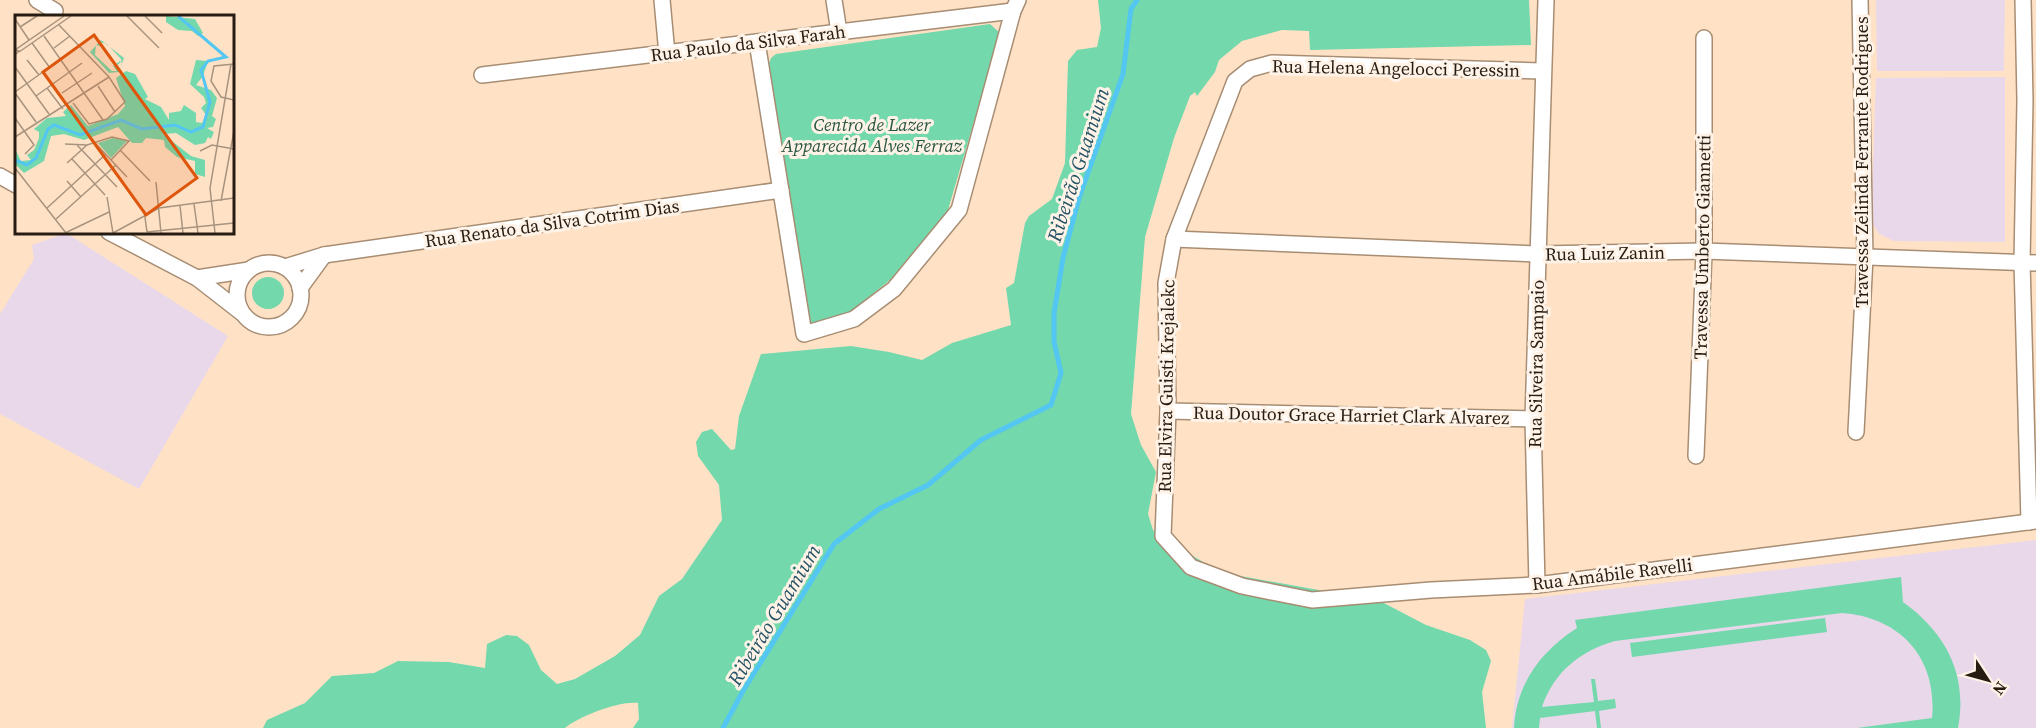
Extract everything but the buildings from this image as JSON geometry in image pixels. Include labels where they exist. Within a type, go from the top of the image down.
[{"type":"street","points":[[37,0],[55,11]]},
{"type":"street","points":[[662,0],[667,54]]},
{"type":"street","points":[[834,0],[838,32]]},
{"type":"street","name":"Rua Silveira Sampaio","points":[[1537,585],[1533,418],[1546,0]]},
{"type":"street","name":"Travessa Zelinda Ferrante Rodrigues","points":[[1856,432],[1865,257],[1860,0]]},
{"type":"street","points":[[2023,0],[2030,101],[2032,521]]},
{"type":"street","points":[[757,42],[804,334],[854,319],[894,288],[959,210],[1016,5]]},
{"type":"street","name":"Rua Paulo da Silva Farah","points":[[482,75],[838,32],[1016,5]]},
{"type":"street","name":"Travessa Umberto Giannetti","points":[[1696,456],[1704,251],[1704,38]]},
{"type":"street","name":"Rua Helena Angelocci Peressin","points":[[1250,69],[1272,63],[1542,71]]},
{"type":"street","name":"Rua Elvira Guisti Krejalekc","points":[[1191,567],[1163,536],[1168,411],[1166,283],[1174,239],[1235,81],[1250,69]]},
{"type":"street","points":[[0,176],[15,184]]},
{"type":"street","name":"Rua Renato da Silva Cotrim Dias","points":[[285,267],[324,255],[781,190]]},
{"type":"street","points":[[113,234],[197,278],[243,313]]},
{"type":"street","name":"Rua Luiz Zanin","points":[[1174,239],[1538,254],[1704,251],[2029,262]]},
{"type":"street","points":[[300,288],[324,255]]},
{"type":"street","points":[[197,278],[249,270],[267,263],[285,267],[293,274],[300,288],[300,303],[296,313],[289,321],[280,326],[269,327],[259,326],[249,321],[238,304],[237,294],[239,285],[249,270]]},
{"type":"street","name":"Rua Doutor Grace Harriet Clark Alvarez","points":[[1168,411],[1533,418]]},
{"type":"street","name":"Rua Amábile Ravelli","points":[[1191,567],[1242,586],[1312,600],[1431,590],[1537,585],[2032,521]]},
{"type":"shaded area","points":[[1876,0],[2005,0],[2004,71],[1877,71]]},
{"type":"shaded area","points":[[2005,77],[2005,242],[1894,241],[1879,234],[1871,221],[1876,78]]},
{"type":"shaded area","points":[[68,234],[228,336],[139,489],[0,414],[0,314],[34,259],[32,245]]},
{"type":"shaded area","points":[[2036,540],[2036,728],[1512,728],[1525,599]]},
{"type":"green space","points":[[1098,0],[1529,0],[1531,45],[1310,50],[1309,31],[1282,30],[1242,41],[1219,60],[1215,72],[1197,96],[1195,92],[1190,96],[1174,138],[1145,237],[1131,414],[1141,445],[1156,472],[1148,514],[1153,530],[1162,538],[1205,563],[1235,575],[1380,601],[1426,625],[1470,640],[1486,650],[1491,661],[1482,692],[1486,728],[633,728],[639,719],[638,703],[630,703],[600,710],[565,728],[263,728],[267,720],[305,703],[332,676],[374,673],[398,661],[449,662],[485,668],[487,644],[506,635],[517,636],[529,645],[541,670],[557,684],[575,679],[615,656],[640,635],[659,596],[682,579],[722,520],[719,485],[698,456],[696,442],[702,432],[712,429],[731,450],[735,449],[739,416],[761,354],[851,346],[922,360],[952,343],[1011,325],[1006,288],[1014,283],[1025,223],[1029,216],[1052,199],[1065,163],[1068,61],[1077,50],[1097,47],[1101,28]]},
{"type":"green space","name":"Centro de Lazer Apparecida Alves Ferraz","points":[[990,24],[1000,33],[948,210],[891,279],[852,311],[815,325],[807,322],[768,66],[771,58],[776,54]]},
{"type":"green space","points":[[268,277],[279,282],[284,293],[279,304],[268,309],[257,304],[252,293],[257,282]]},
{"type":"green space","points":[[1901,577],[1903,602],[1931,627],[1950,657],[1960,690],[1958,728],[1857,728],[1932,718],[1932,696],[1929,677],[1921,659],[1911,644],[1898,632],[1863,616],[1842,613],[1615,641],[1602,645],[1580,657],[1561,673],[1542,707],[1594,702],[1591,679],[1595,679],[1598,701],[1615,699],[1616,708],[1599,711],[1601,728],[1597,728],[1595,711],[1540,718],[1539,728],[1514,728],[1516,712],[1525,683],[1552,647],[1577,628],[1575,620]]},
{"type":"green space","points":[[1825,618],[1827,632],[1632,657],[1630,643]]},
{"type":"waterway","name":"Ribeirão Guamium","points":[[723,728],[743,691],[834,544],[879,509],[928,485],[981,440],[1051,405],[1061,373],[1054,342],[1054,313],[1063,258],[1079,198],[1123,74],[1131,9],[1137,0]]}]
